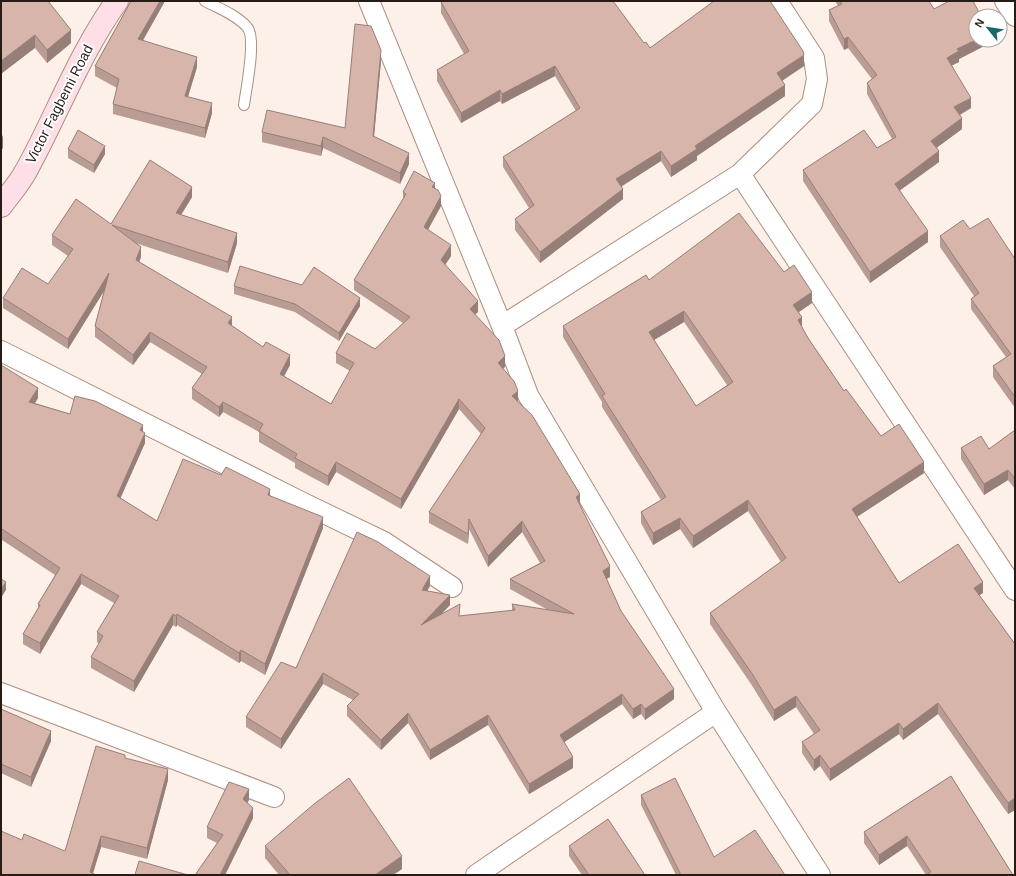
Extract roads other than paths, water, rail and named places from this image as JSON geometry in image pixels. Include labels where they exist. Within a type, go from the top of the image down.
[{"type":"street","name":"Victor Fagbemi Road","points":[[1,206],[25,172],[58,103],[101,23],[117,1]]},
{"type":"street","points":[[369,1],[502,326],[528,395],[716,712],[820,875]]},
{"type":"street","points":[[502,326],[740,174],[812,104],[817,79],[814,58],[777,1]]},
{"type":"street","points":[[1005,1],[1015,16]]},
{"type":"street","points":[[740,174],[1015,590]]},
{"type":"street","points":[[1,351],[301,502],[384,542],[452,587]]},
{"type":"street","points":[[1,693],[274,798]]},
{"type":"street","points":[[476,875],[716,712]]},
{"type":"lane","points":[[205,1],[237,18],[248,27],[251,40],[244,105]]}]
